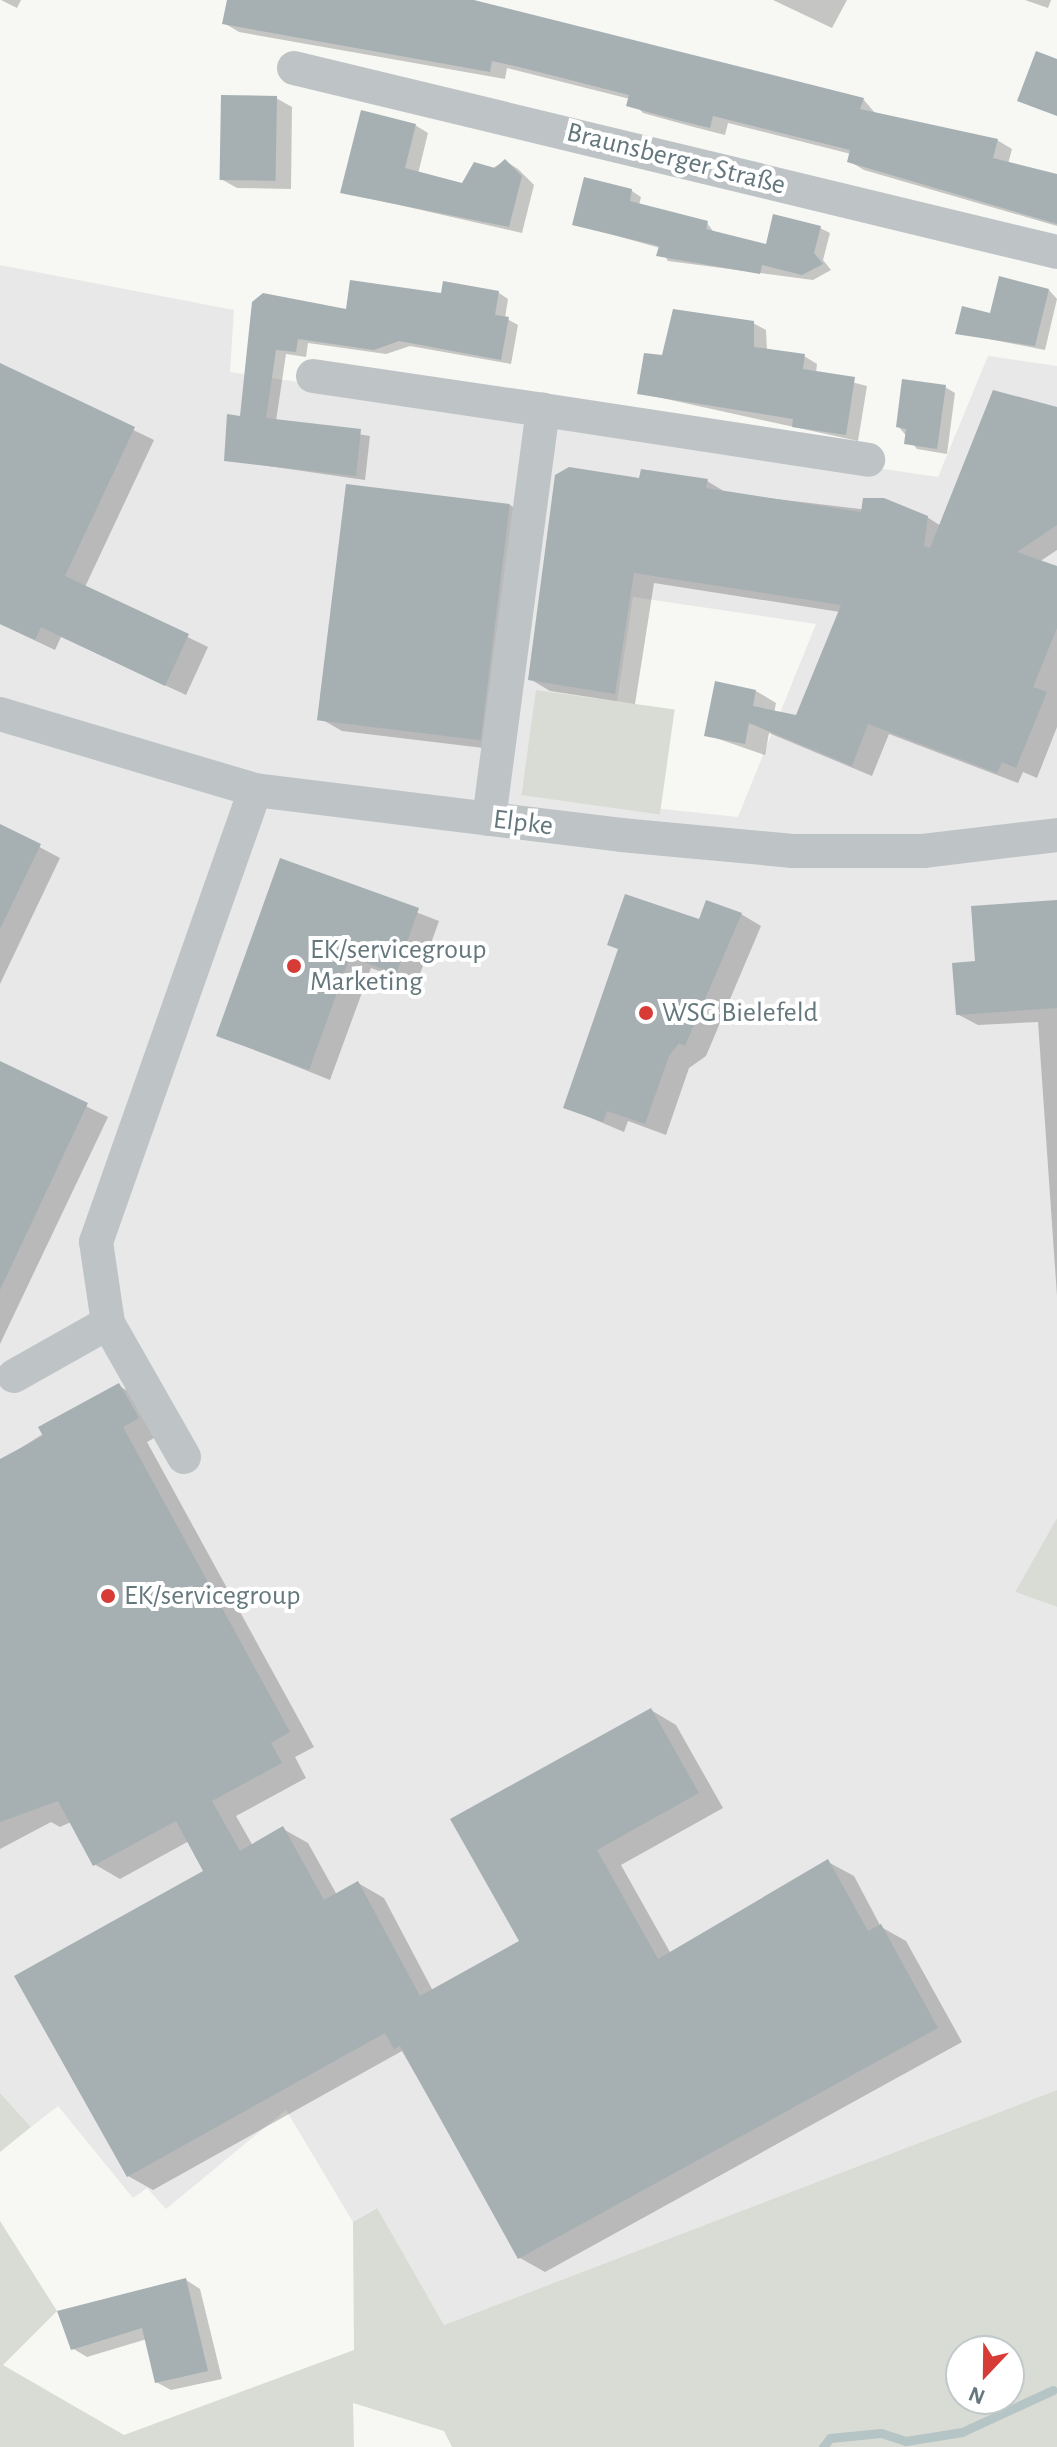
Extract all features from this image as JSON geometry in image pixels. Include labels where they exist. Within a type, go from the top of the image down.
[{"type":"street","name":"Braunsberger Straße","points":[[294,68],[1057,252]]},
{"type":"street","points":[[313,376],[868,460]]},
{"type":"street","points":[[489,819],[543,410]]},
{"type":"street","name":"Elpke","points":[[0,714],[255,790],[489,819],[793,851],[923,851],[1057,835]]},
{"type":"street","points":[[184,1457],[108,1323],[97,1273],[102,1212],[255,790]]},
{"type":"street","points":[[14,1376],[108,1323]]},
{"type":"shaded area","points":[[0,265],[234,310],[230,372],[938,477],[988,356],[1057,366],[1057,1518],[1015,1592],[1057,1607],[1057,2090],[444,2325],[376,2208],[353,2222],[286,2110],[166,2209],[147,2188],[133,2198],[58,2106],[31,2127],[0,2093]],"holes":[[[633,597],[816,624],[738,817],[521,794],[537,690],[617,702]]]},
{"type":"shaded area","points":[[536,690],[675,709],[660,814],[521,795]]},
{"type":"shaded area","points":[[1057,1518],[1057,1607],[1015,1592]]},
{"type":"shaded area","points":[[1057,2090],[1057,2447],[452,2447],[444,2431],[353,2403],[354,2447],[0,2447],[0,2221],[57,2311],[3,2365],[124,2435],[354,2350],[353,2222],[377,2208],[444,2325]]},
{"type":"shaded area","points":[[0,2093],[31,2127],[0,2152]]},
{"type":"building","points":[[227,0],[474,0],[864,98],[860,109],[998,139],[993,158],[1057,174],[1057,224],[847,162],[850,150],[713,116],[710,128],[673,119],[626,106],[629,95],[519,67],[492,61],[490,72],[222,24]]},
{"type":"building","points":[[1036,51],[1057,59],[1057,116],[1017,101]]},
{"type":"building","points":[[221,95],[277,96],[276,181],[220,180]]},
{"type":"building","points":[[361,110],[416,124],[405,168],[462,183],[474,162],[495,168],[505,159],[522,176],[509,227],[340,193]]},
{"type":"building","points":[[584,177],[632,189],[630,201],[708,221],[706,229],[766,244],[773,214],[821,226],[814,253],[823,264],[802,275],[762,265],[760,274],[656,256],[659,246],[572,225]]},
{"type":"building","points":[[999,276],[1049,289],[1035,346],[955,334],[962,306],[990,313]]},
{"type":"building","points":[[350,280],[441,293],[443,281],[499,291],[495,315],[509,317],[501,360],[399,341],[374,350],[298,339],[296,352],[276,350],[266,418],[361,429],[356,476],[224,461],[227,414],[240,416],[252,302],[263,293],[346,309]]},
{"type":"building","points":[[673,309],[754,321],[754,347],[805,354],[803,369],[855,377],[846,435],[792,427],[793,419],[637,394],[644,353],[662,355]]},
{"type":"building","points":[[0,363],[135,427],[65,576],[189,634],[165,686],[41,627],[35,640],[0,624]]},
{"type":"building","points":[[902,379],[946,385],[937,449],[904,444],[906,429],[896,427]]},
{"type":"building","points":[[993,390],[1057,407],[1057,525],[1017,552],[1057,566],[1057,628],[1033,687],[1047,692],[1016,768],[1002,762],[997,773],[868,724],[852,766],[749,723],[745,744],[704,736],[715,681],[756,690],[753,706],[796,715],[841,605],[634,573],[615,694],[528,680],[555,475],[569,467],[639,478],[641,469],[708,479],[706,488],[861,512],[863,498],[884,498],[928,516],[924,546],[930,548]]},
{"type":"building","points":[[346,484],[510,504],[481,740],[317,720]]},
{"type":"building","points":[[0,824],[41,844],[0,929]]},
{"type":"building","name":"EK/servicegroup Marketing","points":[[280,858],[419,908],[396,974],[350,957],[309,1070],[216,1036]]},
{"type":"building","name":"WSG Bielefeld","points":[[625,894],[699,919],[706,900],[742,913],[685,1046],[679,1043],[669,1056],[645,1124],[607,1111],[603,1122],[563,1108],[618,949],[607,945]]},
{"type":"building","points":[[1057,900],[1057,1008],[956,1015],[952,963],[975,961],[971,906]]},
{"type":"building","points":[[0,1061],[88,1103],[0,1290]]},
{"type":"building","points":[[119,1383],[139,1418],[123,1427],[290,1732],[271,1743],[282,1763],[212,1801],[240,1851],[283,1826],[324,1900],[358,1881],[420,1996],[519,1941],[450,1819],[651,1708],[699,1793],[597,1850],[658,1959],[828,1859],[868,1931],[881,1924],[938,2028],[518,2259],[400,2046],[394,2049],[385,2033],[127,2177],[14,1976],[203,1871],[176,1821],[93,1866],[58,1801],[0,1822],[0,1459],[43,1436],[38,1427]]},
{"type":"building","points":[[186,2278],[208,2371],[155,2383],[142,2328],[71,2350],[57,2311]]},
{"type":"waterway","points":[[823,2447],[830,2438],[881,2433],[906,2441],[962,2432],[1053,2390]]},
{"type":"place","name":"EK/servicegroup Marketing","points":[[294,966]]},
{"type":"place","name":"WSG Bielefeld","points":[[646,1013]]},
{"type":"place","name":"EK/servicegroup","points":[[108,1596]]}]
